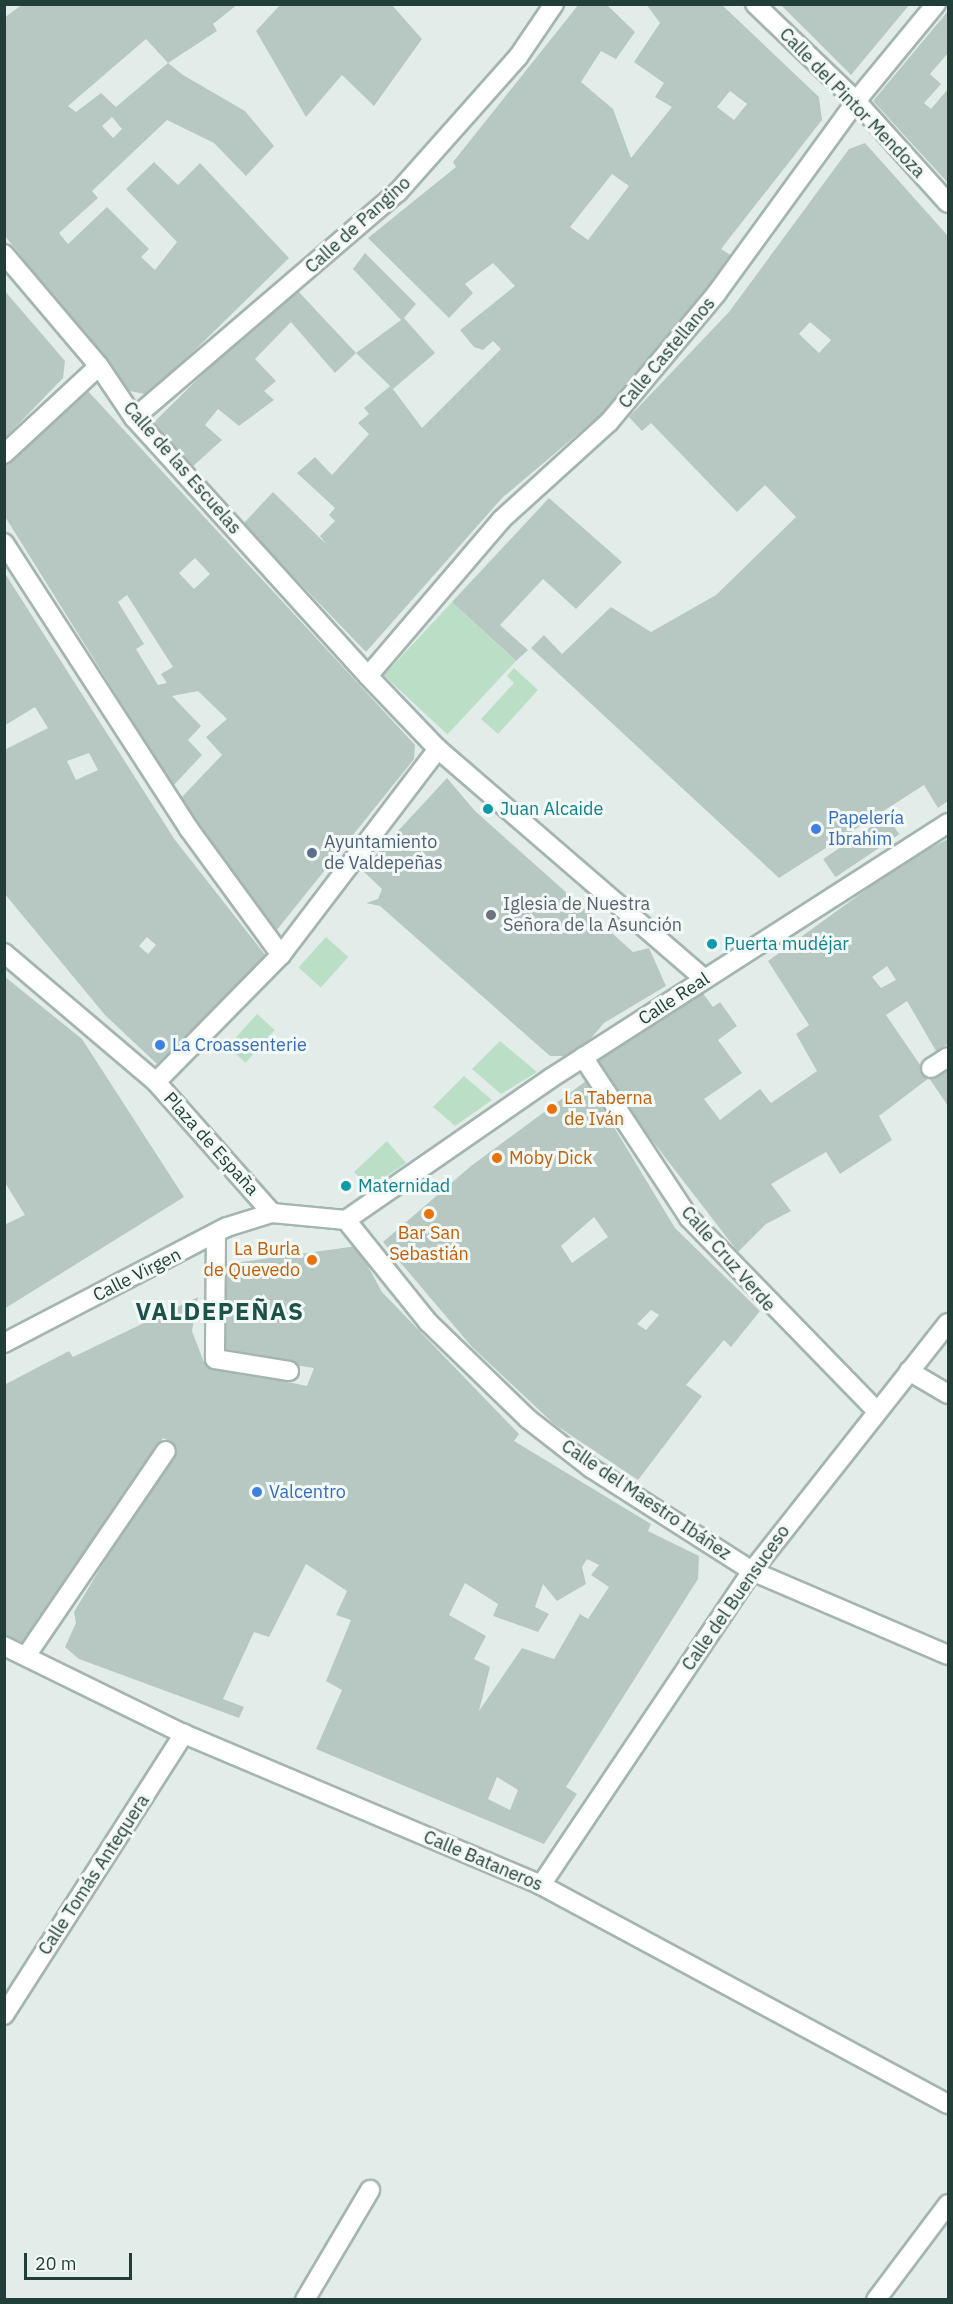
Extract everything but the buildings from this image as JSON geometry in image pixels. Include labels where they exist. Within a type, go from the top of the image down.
[{"type":"street","name":"Calle de Pangino","points":[[134,418],[398,192],[518,57],[554,4]]},
{"type":"street","name":"Calle del Pintor Mendoza","points":[[755,4],[856,101],[948,202]]},
{"type":"street","name":"Calle Castellanos","points":[[368,676],[502,519],[609,422],[716,294],[856,101],[936,4]]},
{"type":"street","name":"Calle de las Escuelas","points":[[4,254],[99,366],[134,418],[368,676],[438,749]]},
{"type":"street","points":[[4,454],[99,366]]},
{"type":"street","points":[[4,543],[189,829],[281,955]]},
{"type":"street","points":[[438,749],[704,979]]},
{"type":"street","name":"Plaza de España","points":[[346,1220],[272,1213],[156,1082],[281,955],[438,749]]},
{"type":"street","name":"Calle Real","points":[[346,1220],[551,1078],[948,823]]},
{"type":"street","points":[[4,953],[156,1082]]},
{"type":"street","name":"Calle Cruz Verde","points":[[584,1057],[689,1218],[877,1411]]},
{"type":"street","points":[[931,1068],[948,1058]]},
{"type":"street","name":"Calle Virgen","points":[[4,1343],[216,1235],[272,1213]]},
{"type":"street","name":"Calle del Maestro Ibáñez","points":[[346,1220],[428,1322],[528,1419],[591,1468],[752,1571],[948,1655]]},
{"type":"street","points":[[216,1235],[215,1359],[289,1371]]},
{"type":"street","name":"Calle del Buensuceso","points":[[541,1885],[752,1571],[948,1323]]},
{"type":"street","points":[[909,1371],[948,1394]]},
{"type":"street","points":[[26,1656],[166,1451]]},
{"type":"street","name":"Calle Bataneros","points":[[4,1646],[184,1734],[541,1885],[948,2104]]},
{"type":"street","name":"Calle Tomás Antequera","points":[[4,2015],[184,1734]]},
{"type":"street","points":[[305,2300],[370,2190]]},
{"type":"street","points":[[876,2300],[948,2204]]},
{"type":"green space","points":[[452,602],[516,661],[447,734],[384,675]]},
{"type":"green space","points":[[514,668],[538,690],[498,734],[481,719],[514,683],[507,676]]},
{"type":"green space","points":[[326,937],[348,957],[321,988],[299,967]]},
{"type":"green space","points":[[257,1014],[275,1030],[245,1063],[228,1047]]},
{"type":"green space","points":[[500,1041],[537,1072],[501,1094],[472,1069]]},
{"type":"green space","points":[[464,1076],[492,1100],[455,1126],[433,1107]]},
{"type":"green space","points":[[387,1141],[406,1163],[369,1188],[354,1172]]},
{"type":"place","name":"Juan Alcaide","points":[[488,809]]},
{"type":"place","name":"Papelería Ibrahim","points":[[816,829]]},
{"type":"place","name":"Ayuntamiento de Valdepeñas","points":[[312,853]]},
{"type":"place","name":"Iglesia de Nuestra Señora de la Asunción","points":[[491,915]]},
{"type":"place","name":"Puerta mudéjar","points":[[712,944]]},
{"type":"place","name":"La Croassenterie","points":[[160,1045]]},
{"type":"place","name":"La Taberna de Iván","points":[[552,1109]]},
{"type":"place","name":"Moby Dick","points":[[497,1158]]},
{"type":"place","name":"Maternidad","points":[[346,1186]]},
{"type":"place","name":"Bar San Sebastián","points":[[429,1214]]},
{"type":"place","name":"La Burla de Quevedo","points":[[312,1260]]},
{"type":"place","name":"Valcentro","points":[[257,1492]]},
{"type":"district","name":"VALDEPEÑAS","points":[[220,1312]]}]
